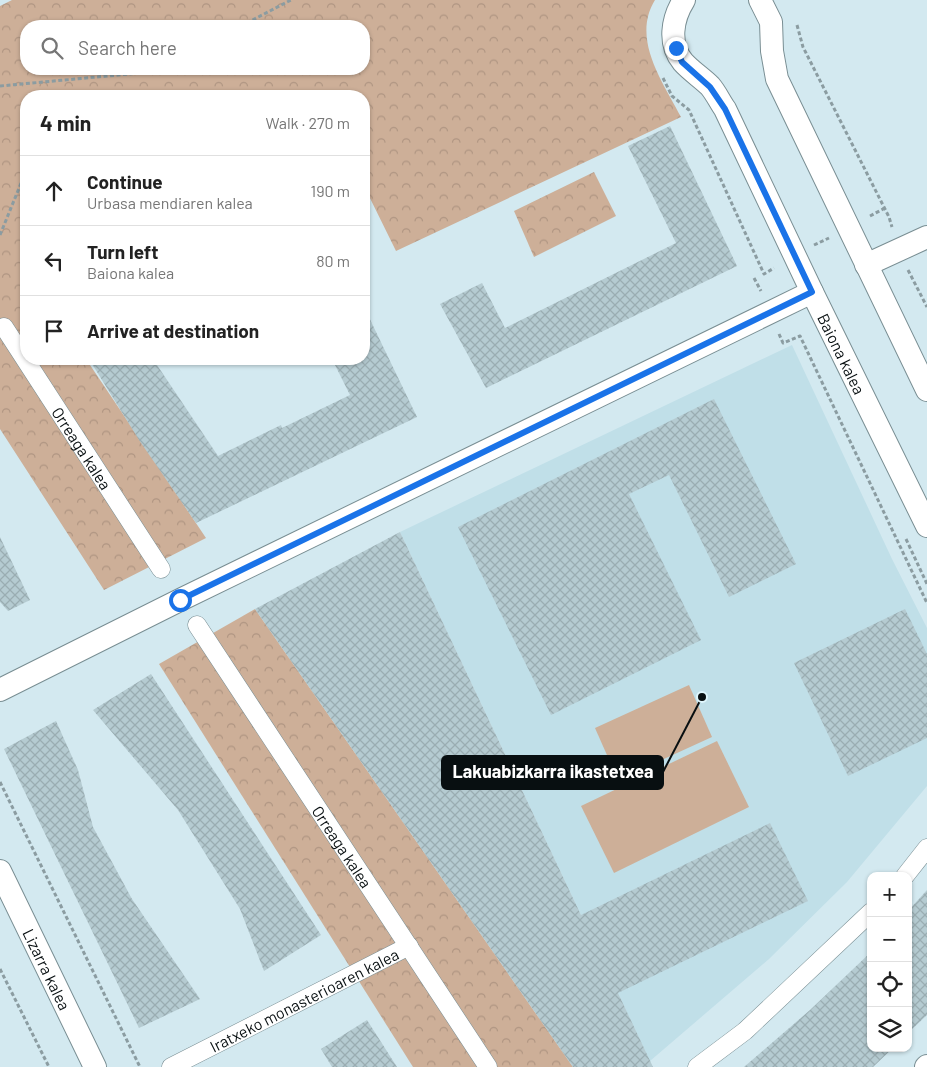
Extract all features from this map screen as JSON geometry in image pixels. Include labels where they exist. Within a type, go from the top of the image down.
[{"type":"street","name":"Baiona kalea","points":[[684,0],[678,9],[672,30],[676,48],[682,62],[710,87],[725,109],[927,526]]},
{"type":"street","points":[[760,0],[771,22],[772,51],[777,79],[927,390]]},
{"type":"street","points":[[866,265],[927,236]]},
{"type":"street","points":[[0,690],[812,292]]},
{"type":"street","name":"Orreaga kalea","points":[[4,327],[20,352]]},
{"type":"street","name":"Orreaga kalea","points":[[29,365],[161,569]]},
{"type":"street","name":"Orreaga kalea","points":[[197,625],[488,1067]]},
{"type":"street","points":[[907,872],[927,848]]},
{"type":"street","name":"Lizarra kalea","points":[[0,871],[94,1067]]},
{"type":"street","points":[[697,1067],[745,1031],[867,916]]},
{"type":"street","name":"Iratxeko monasterioaren kalea","points":[[172,1067],[409,946]]},
{"type":"path","points":[[253,20],[291,0]]},
{"type":"path","points":[[796,24],[803,47],[884,208]]},
{"type":"path","points":[[0,86],[118,75]]},
{"type":"path","points":[[0,235],[20,185]]},
{"type":"path","points":[[871,215],[889,255]]},
{"type":"path","points":[[0,220],[3,226]]},
{"type":"path","points":[[754,278],[771,312],[783,343],[800,336],[927,603]]},
{"type":"path","points":[[0,782],[140,1067]]},
{"type":"path","points":[[0,969],[49,1067]]},
{"type":"shaded area","points":[[792,345],[892,559],[927,628],[927,786],[847,882],[769,959],[650,1061],[400,532]]},
{"type":"green space","points":[[12,0],[655,0],[648,15],[646,30],[648,45],[652,60],[681,117],[396,251],[370,198],[370,90],[20,90],[20,365],[90,365],[206,538],[104,590],[0,429],[0,6]]},
{"type":"green space","points":[[594,172],[616,216],[534,257],[514,211]]},
{"type":"green space","points":[[255,609],[573,1067],[413,1067],[159,664]]},
{"type":"green space","points":[[689,685],[712,737],[618,780],[595,728]]},
{"type":"green space","points":[[717,741],[749,807],[614,873],[581,806]]},
{"type":"building","points":[[670,126],[737,266],[486,388],[440,304],[482,283],[505,328],[676,243],[628,146]]},
{"type":"building","points":[[370,319],[417,417],[196,523],[139,440],[93,365],[157,365],[218,456],[281,425],[282,428],[350,395],[335,365],[370,365]]},
{"type":"building","points":[[714,399],[796,564],[729,597],[669,475],[629,494],[701,640],[551,715],[458,527]]},
{"type":"building","points":[[400,532],[581,915],[770,823],[808,901],[618,993],[653,1067],[573,1067],[255,609]]},
{"type":"building","points":[[0,537],[30,600],[8,611],[0,602]]},
{"type":"building","points":[[905,609],[927,654],[927,738],[848,776],[794,663]]},
{"type":"building","points":[[151,674],[321,935],[264,971],[240,909],[178,810],[93,710]]},
{"type":"building","points":[[56,721],[78,770],[93,827],[132,899],[200,999],[139,1028],[4,749]]},
{"type":"building","points":[[927,890],[927,1015],[912,1029],[912,917],[912,907]]},
{"type":"building","points":[[867,956],[867,1052],[889,1052],[873,1067],[744,1067],[810,1010]]},
{"type":"building","points":[[367,1020],[397,1067],[332,1067],[321,1049]]},
{"type":"place","name":"Lakuabizkarra ikastetxea","points":[[702,697]]},
{"type":"route","points":[[180,600],[812,292],[725,109],[710,87],[682,62],[676,48]]}]
